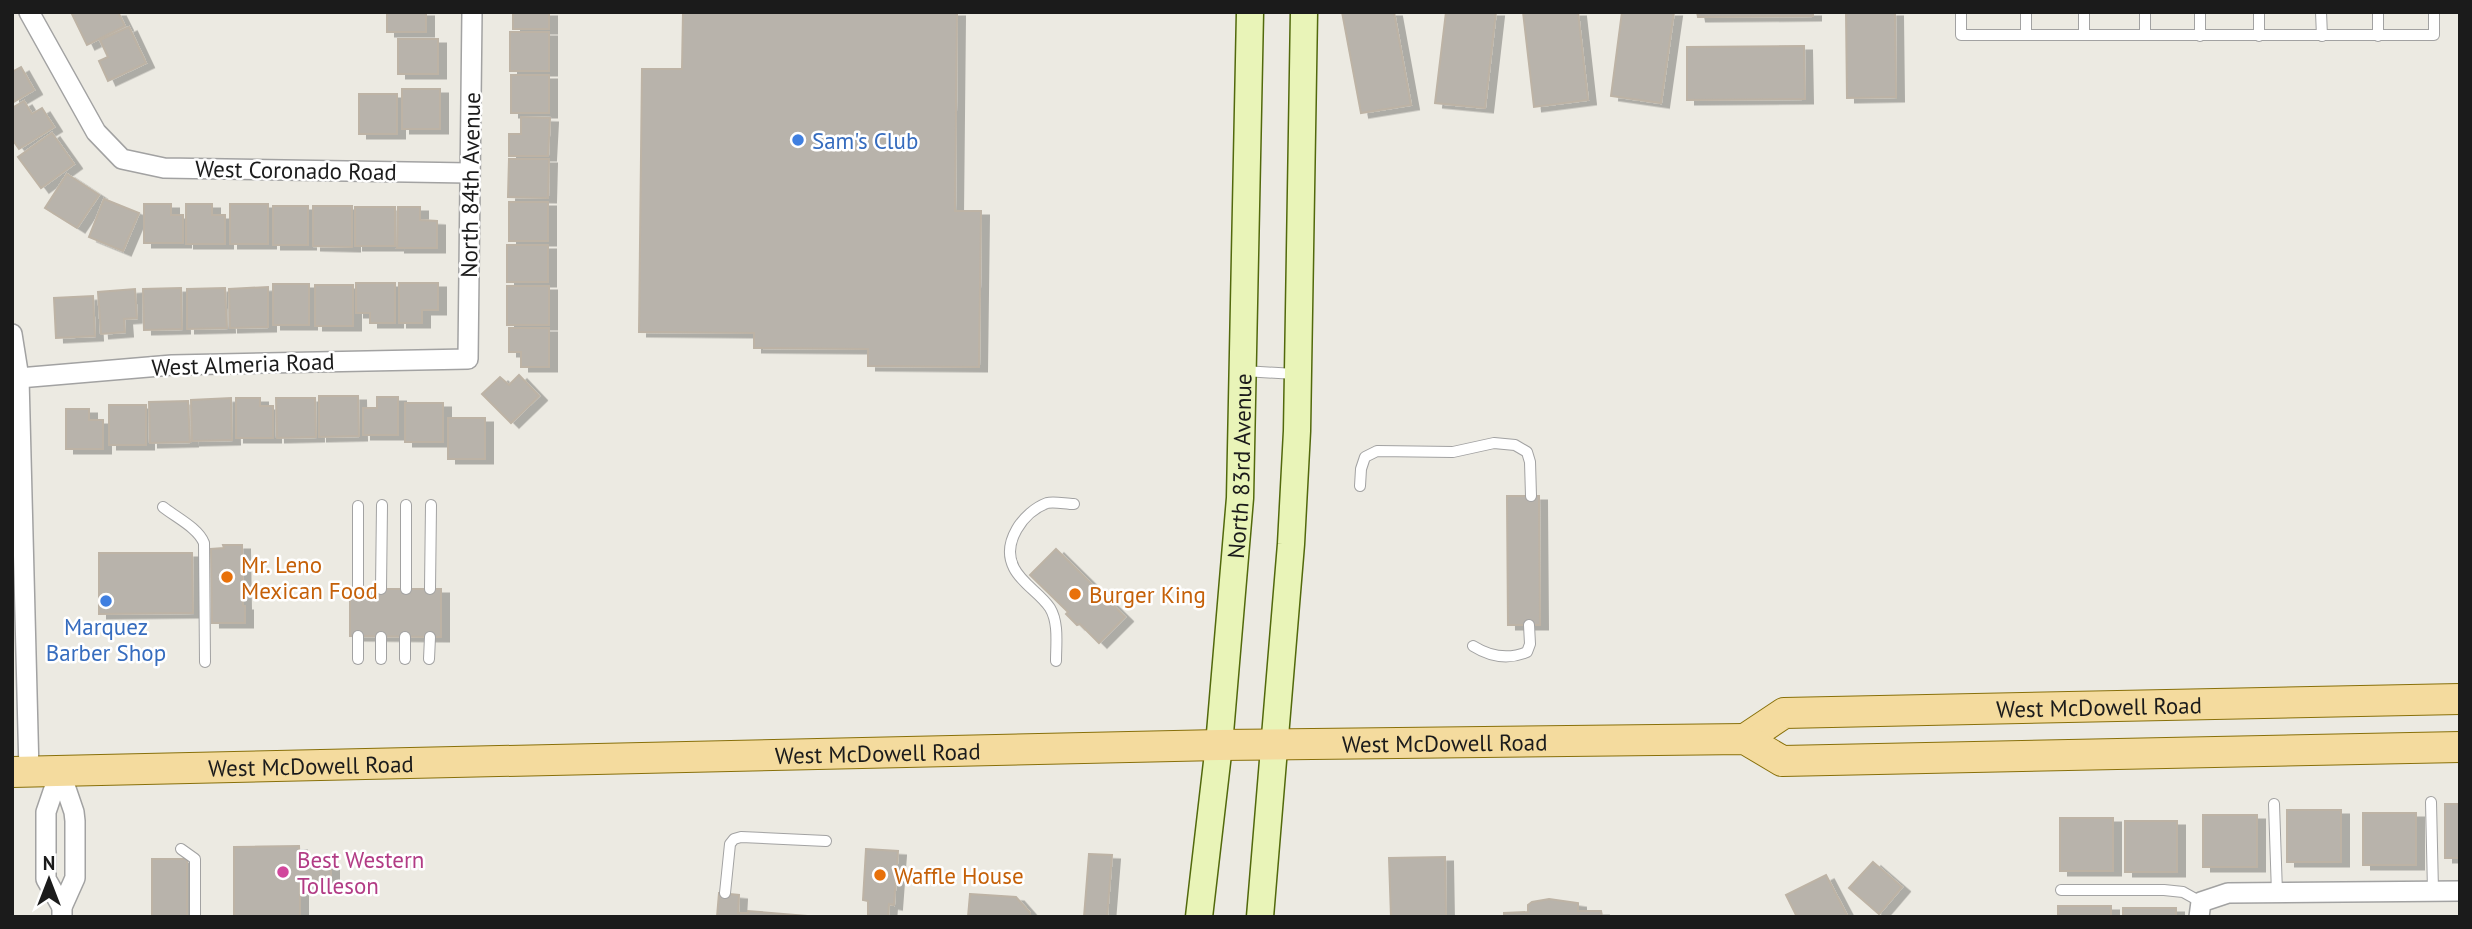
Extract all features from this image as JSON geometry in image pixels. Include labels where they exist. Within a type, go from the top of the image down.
[{"type":"main road","name":"North 83rd Avenue","points":[[1199,917],[1219,744],[1239,509],[1250,12]]},
{"type":"main road","points":[[1260,917],[1291,544],[1299,374],[1304,12]]},
{"type":"main road","name":"West McDowell Road","points":[[21,772],[1219,744],[1745,739],[1784,713],[2460,699]]},
{"type":"main road","points":[[1745,739],[1782,761],[2460,747]]},
{"type":"street","name":"West Coronado Road","points":[[29,12],[96,132],[122,159],[164,168],[470,173]]},
{"type":"street","name":"North 84th Avenue","points":[[468,359],[472,12]]},
{"type":"street","points":[[12,334],[16,378],[21,772]]},
{"type":"street","name":"West Almeria Road","points":[[16,378],[172,365],[468,359]]},
{"type":"street","points":[[60,771],[75,821],[75,878],[62,912]]},
{"type":"street","points":[[60,771],[46,812],[46,879],[62,912]]},
{"type":"street","points":[[2200,909],[2228,893],[2460,891]]},
{"type":"lane","points":[[1961,12],[1961,36],[2434,36],[2434,12]]},
{"type":"lane","points":[[2026,12],[2026,36]]},
{"type":"lane","points":[[2084,12],[2084,36]]},
{"type":"lane","points":[[2145,12],[2145,36]]},
{"type":"lane","points":[[2200,12],[2200,36]]},
{"type":"lane","points":[[2259,12],[2259,36]]},
{"type":"lane","points":[[2321,12],[2322,36]]},
{"type":"lane","points":[[2378,12],[2378,36]]},
{"type":"lane","points":[[1244,371],[1299,374]]},
{"type":"lane","points":[[1360,486],[1365,457],[1377,451],[1453,452],[1494,443],[1515,445],[1527,452],[1531,496]]},
{"type":"lane","points":[[1056,661],[1055,620],[1050,608],[1014,568],[1010,557],[1011,545],[1013,534],[1026,517],[1048,503],[1074,504]]},
{"type":"lane","points":[[381,589],[382,505]]},
{"type":"lane","points":[[406,505],[406,589]]},
{"type":"lane","points":[[430,589],[431,505]]},
{"type":"lane","points":[[358,506],[358,589]]},
{"type":"lane","points":[[163,507],[201,534],[204,543],[205,662]]},
{"type":"lane","points":[[1473,646],[1488,655],[1519,655],[1527,652],[1530,644],[1529,625]]},
{"type":"lane","points":[[358,636],[358,659]]},
{"type":"lane","points":[[380,659],[381,637]]},
{"type":"lane","points":[[405,637],[405,659]]},
{"type":"lane","points":[[429,659],[430,637]]},
{"type":"lane","points":[[2431,802],[2433,891]]},
{"type":"lane","points":[[2274,804],[2277,893]]},
{"type":"lane","points":[[725,893],[730,844],[734,839],[741,837],[826,841]]},
{"type":"lane","points":[[181,849],[195,859],[195,917]]},
{"type":"lane","points":[[2062,890],[2183,892],[2200,909]]},
{"type":"building","points":[[71,12],[118,12],[125,26],[87,45]]},
{"type":"building","points":[[387,12],[426,12],[426,32],[387,32]]},
{"type":"building","points":[[513,12],[549,12],[549,29],[513,29]]},
{"type":"building","name":"Sam's Club","points":[[683,12],[957,12],[955,211],[981,211],[979,367],[868,366],[868,349],[754,348],[754,333],[639,332],[642,69],[682,69]]},
{"type":"building","points":[[1342,12],[1394,12],[1411,105],[1361,113]]},
{"type":"building","points":[[1446,12],[1496,12],[1485,108],[1435,103]]},
{"type":"building","points":[[1523,12],[1578,12],[1588,100],[1534,107]]},
{"type":"building","points":[[1622,12],[1674,12],[1661,103],[1611,96]]},
{"type":"building","points":[[1697,12],[1813,12],[1813,16],[1698,17]]},
{"type":"building","points":[[1846,12],[1895,12],[1896,97],[1847,98]]},
{"type":"building","points":[[129,27],[146,63],[108,81],[99,61],[108,57],[100,40]]},
{"type":"building","points":[[510,32],[549,32],[549,71],[510,71]]},
{"type":"building","points":[[398,39],[438,39],[438,74],[398,74]]},
{"type":"building","points":[[1804,46],[1805,99],[1687,100],[1687,47]]},
{"type":"building","points":[[21,67],[34,90],[12,103],[12,72]]},
{"type":"building","points":[[511,75],[549,75],[549,113],[511,113]]},
{"type":"building","points":[[402,89],[440,89],[440,129],[402,129]]},
{"type":"building","points":[[359,94],[397,94],[397,134],[359,134]]},
{"type":"building","points":[[24,101],[32,114],[42,108],[54,127],[19,149],[12,139],[12,108]]},
{"type":"building","points":[[521,117],[550,118],[548,156],[509,156],[509,134],[521,134]]},
{"type":"building","points":[[52,133],[74,164],[41,188],[18,157]]},
{"type":"building","points":[[509,159],[549,159],[548,198],[508,197]]},
{"type":"building","points":[[67,174],[99,195],[77,228],[45,208]]},
{"type":"building","points":[[104,199],[139,213],[123,251],[89,237]]},
{"type":"building","points":[[509,202],[548,202],[548,241],[509,241]]},
{"type":"building","points":[[144,204],[171,204],[171,215],[183,215],[183,243],[144,243]]},
{"type":"building","points":[[186,204],[212,204],[212,215],[225,215],[225,244],[186,244]]},
{"type":"building","points":[[230,204],[268,204],[268,244],[230,244]]},
{"type":"building","points":[[273,206],[308,206],[308,245],[273,245]]},
{"type":"building","points":[[313,206],[352,206],[352,247],[313,246]]},
{"type":"building","points":[[355,207],[395,207],[395,246],[355,246]]},
{"type":"building","points":[[398,207],[420,207],[420,220],[437,221],[437,248],[397,248]]},
{"type":"building","points":[[507,245],[548,245],[548,282],[507,282]]},
{"type":"building","points":[[356,283],[395,283],[395,323],[370,323],[370,313],[356,313]]},
{"type":"building","points":[[399,283],[438,283],[438,310],[422,310],[422,323],[399,323]]},
{"type":"building","points":[[273,284],[309,284],[309,325],[273,325]]},
{"type":"building","points":[[315,285],[353,285],[353,326],[315,326]]},
{"type":"building","points":[[507,286],[549,286],[549,325],[507,325]]},
{"type":"building","points":[[268,287],[268,327],[230,328],[229,289]]},
{"type":"building","points":[[181,288],[182,329],[144,330],[143,289]]},
{"type":"building","points":[[225,288],[227,328],[187,329],[187,289]]},
{"type":"building","points":[[135,289],[137,318],[124,319],[125,332],[101,334],[98,292]]},
{"type":"building","points":[[93,296],[95,336],[56,338],[54,298]]},
{"type":"building","points":[[509,328],[549,328],[549,367],[521,367],[521,352],[509,352]]},
{"type":"building","points":[[519,375],[539,396],[511,423],[482,394],[500,377],[509,385]]},
{"type":"building","points":[[319,396],[358,396],[359,436],[319,437]]},
{"type":"building","points":[[377,397],[398,397],[398,435],[363,435],[363,408],[377,408]]},
{"type":"building","points":[[231,398],[232,440],[192,441],[191,400]]},
{"type":"building","points":[[236,398],[260,398],[260,406],[273,406],[273,438],[236,438]]},
{"type":"building","points":[[276,398],[315,398],[316,437],[277,438]]},
{"type":"building","points":[[188,401],[190,442],[150,443],[149,402]]},
{"type":"building","points":[[405,403],[443,403],[443,442],[405,442]]},
{"type":"building","points":[[109,405],[146,405],[146,445],[109,445]]},
{"type":"building","points":[[66,409],[89,409],[89,420],[103,420],[103,449],[66,449]]},
{"type":"building","points":[[448,418],[485,418],[485,459],[448,459]]},
{"type":"building","points":[[1507,496],[1539,496],[1540,625],[1508,625]]},
{"type":"building","name":"Mr. Leno Mexican Food","points":[[223,545],[242,545],[245,623],[212,623],[211,549],[224,548]]},
{"type":"building","name":"Burger King","points":[[1056,549],[1125,617],[1099,643],[1080,624],[1077,625],[1066,614],[1068,612],[1030,575]]},
{"type":"building","points":[[99,553],[192,553],[193,613],[99,614]]},
{"type":"building","points":[[350,589],[441,589],[441,637],[350,636]]},
{"type":"building","points":[[2445,804],[2460,804],[2460,858],[2445,858]]},
{"type":"building","points":[[2287,810],[2341,810],[2341,862],[2287,862]]},
{"type":"building","points":[[2363,813],[2416,813],[2416,865],[2363,865]]},
{"type":"building","points":[[2203,815],[2257,815],[2257,867],[2203,867]]},
{"type":"building","points":[[2060,818],[2113,818],[2113,871],[2060,871]]},
{"type":"building","points":[[2125,821],[2177,821],[2177,872],[2125,872]]},
{"type":"building","name":"Best Western Tolleson","points":[[299,846],[300,861],[331,861],[331,883],[300,884],[300,917],[234,917],[234,847]]},
{"type":"building","name":"Waffle House","points":[[866,849],[898,851],[894,905],[889,904],[888,917],[868,917],[868,901],[863,900]]},
{"type":"building","points":[[1089,854],[1112,855],[1107,917],[1084,917]]},
{"type":"building","points":[[1445,857],[1446,917],[1391,917],[1389,858]]},
{"type":"building","points":[[152,859],[187,859],[187,917],[152,917]]},
{"type":"building","points":[[1873,862],[1902,887],[1879,914],[1849,888]]},
{"type":"building","points":[[1826,875],[1848,917],[1797,917],[1786,895]]},
{"type":"building","points":[[719,893],[739,895],[738,913],[748,911],[820,917],[717,917]]},
{"type":"building","points":[[970,894],[1016,897],[1030,913],[1030,917],[968,917]]},
{"type":"building","points":[[1549,899],[1578,903],[1578,911],[1601,911],[1602,916],[1610,917],[1504,917],[1504,913],[1528,912],[1528,905],[1532,902]]},
{"type":"building","points":[[2058,906],[2111,906],[2111,917],[2058,917]]},
{"type":"building","points":[[2123,908],[2176,908],[2176,917],[2123,917]]},
{"type":"place","name":"Sam's Club","points":[[798,140]]},
{"type":"place","name":"Mr. Leno Mexican Food","points":[[227,577]]},
{"type":"place","name":"Burger King","points":[[1075,594]]},
{"type":"place","name":"Marquez Barber Shop","points":[[106,601]]},
{"type":"place","name":"Best Western Tolleson","points":[[283,872]]},
{"type":"place","name":"Waffle House","points":[[880,875]]}]
